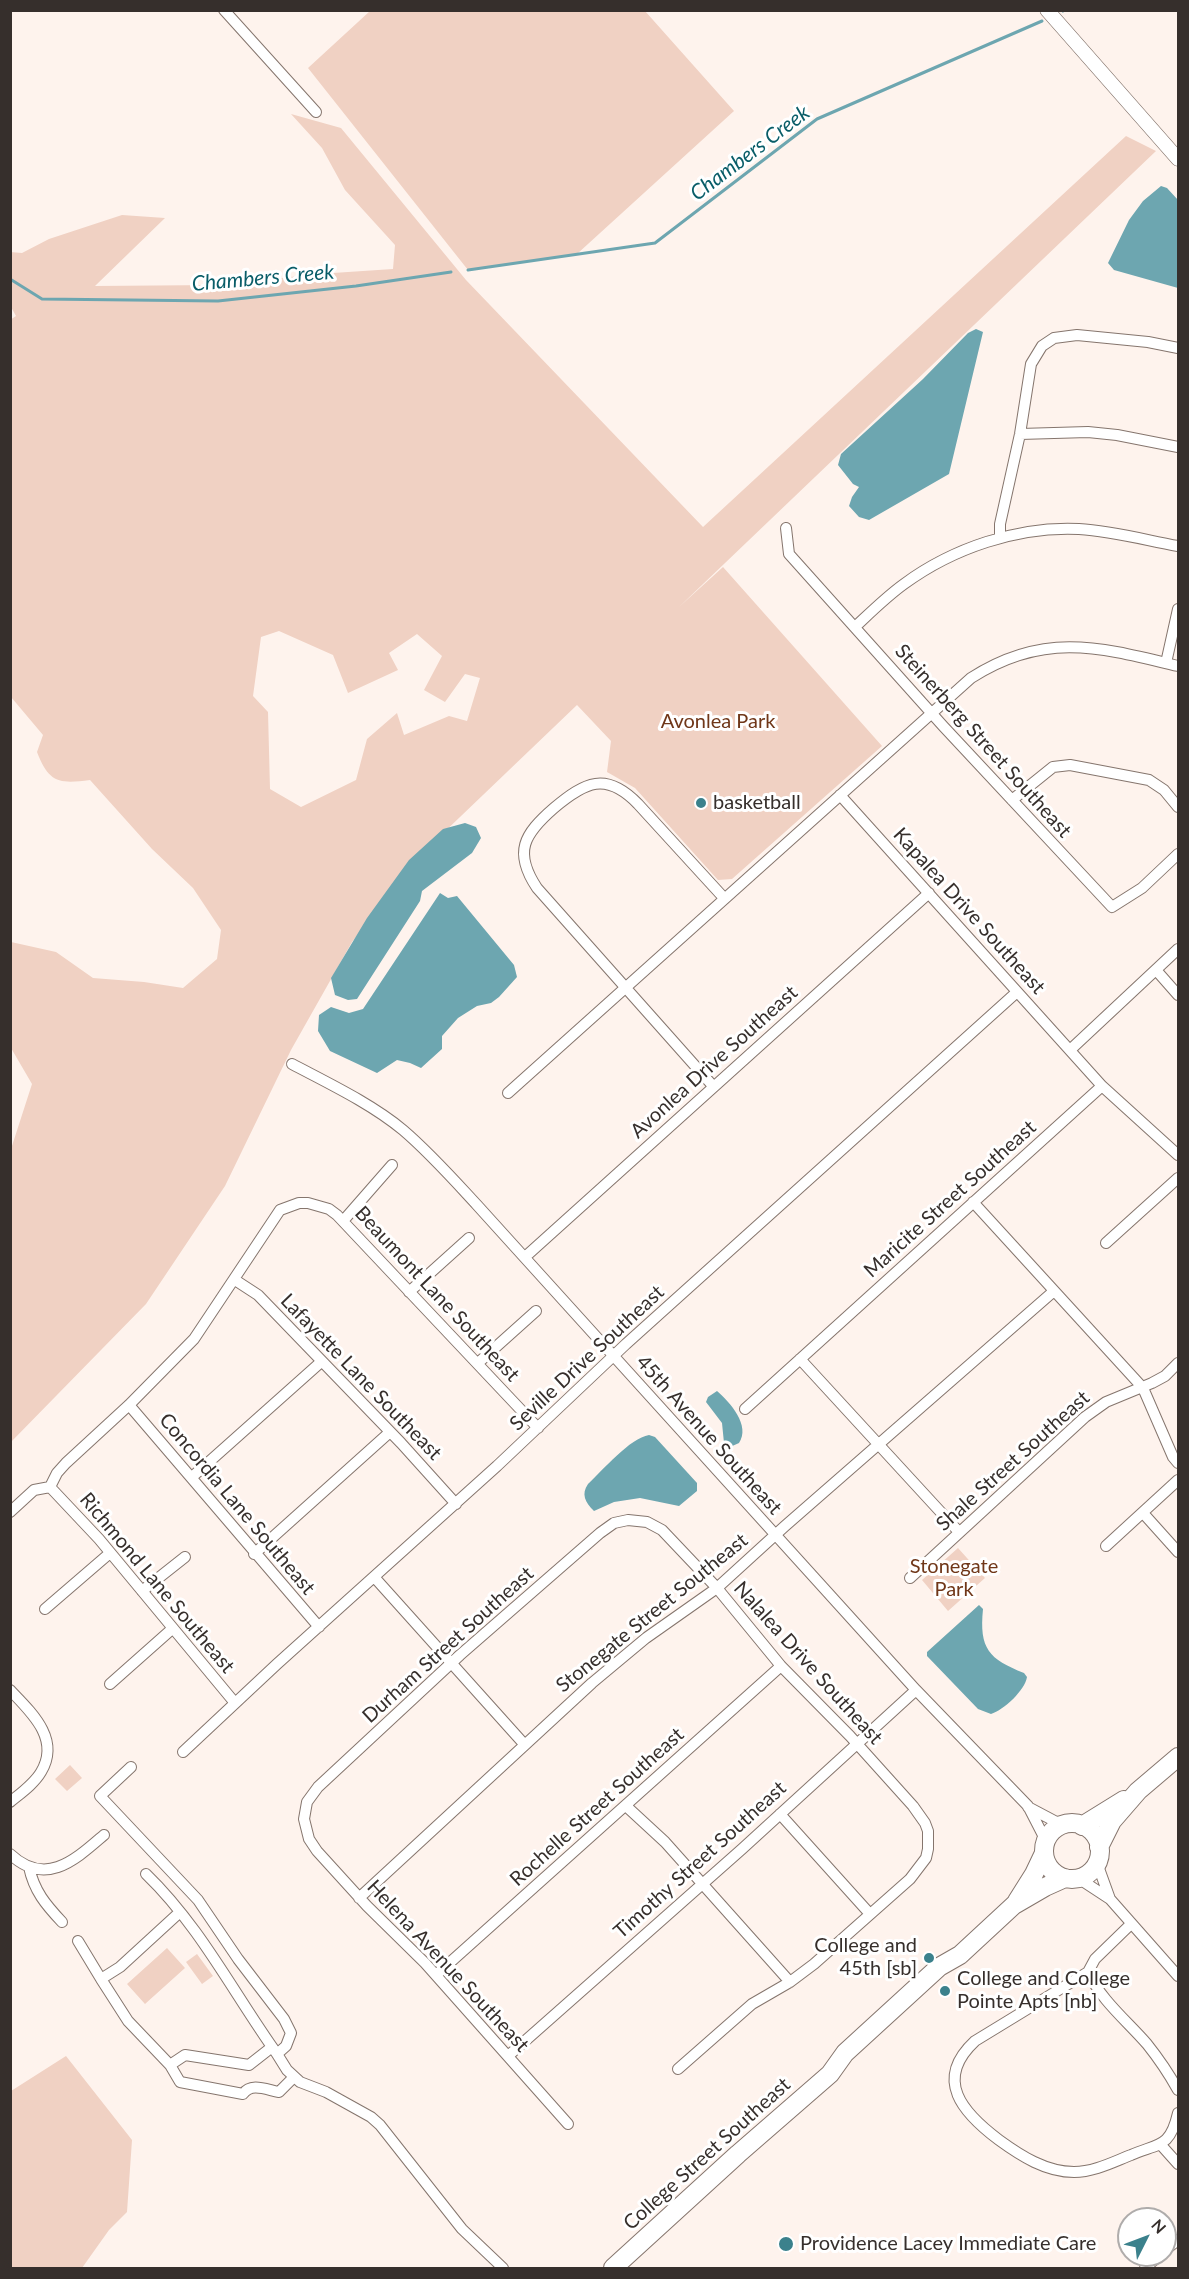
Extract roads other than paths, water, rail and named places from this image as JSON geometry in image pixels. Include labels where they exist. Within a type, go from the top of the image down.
[{"type":"main road","points":[[1082,1826],[1138,1791],[1179,1757]]},
{"type":"main road","points":[[1098,1855],[1093,1834],[1082,1826],[1072,1824],[1062,1825],[1053,1831],[1045,1847],[1048,1865],[1052,1870],[1072,1878],[1088,1874],[1098,1855],[1112,1821],[1138,1791]]},
{"type":"main road","name":"College Street Southeast","points":[[1014,1905],[1034,1874],[1045,1847]]},
{"type":"main road","name":"College Street Southeast","points":[[613,2268],[830,2074],[845,2053],[939,1967],[960,1955],[1014,1905],[1046,1887],[1072,1878]]},
{"type":"street","points":[[225,10],[316,112]]},
{"type":"street","points":[[1047,10],[1179,159]]},
{"type":"street","points":[[1000,537],[1000,524],[1020,434],[1031,364],[1042,346],[1054,338],[1067,335],[1089,335],[1179,348]]},
{"type":"street","points":[[1020,434],[1088,432],[1179,447]]},
{"type":"street","name":"Steinerberg Street Southeast","points":[[786,528],[789,554],[932,713],[1112,907],[1142,888],[1179,854]]},
{"type":"street","points":[[855,627],[904,584],[925,570],[951,556],[1000,537],[1045,530],[1080,529],[1121,534],[1179,546]]},
{"type":"street","points":[[1166,663],[1179,609]]},
{"type":"street","points":[[508,1093],[724,898],[982,671],[1003,660],[1038,649],[1064,646],[1085,647],[1179,666]]},
{"type":"street","points":[[1012,800],[1053,767],[1070,765],[1149,780],[1164,790],[1179,807]]},
{"type":"street","points":[[713,1086],[543,895],[528,875],[525,866],[525,846],[528,834],[539,821],[576,790],[586,785],[601,783],[618,788],[627,792],[724,898]]},
{"type":"street","name":"Kapalea Drive Southeast","points":[[840,795],[1102,1086]]},
{"type":"street","name":"Avonlea Drive Southeast","points":[[525,1257],[929,894]]},
{"type":"street","points":[[1070,1050],[1179,949]]},
{"type":"street","points":[[1156,970],[1179,995]]},
{"type":"street","name":"Seville Drive Southeast","points":[[183,1752],[456,1504],[613,1357],[1017,992]]},
{"type":"street","name":"45th Avenue Southeast","points":[[292,1064],[345,1092],[401,1128],[439,1164],[916,1690],[1028,1806],[1062,1825]]},
{"type":"street","points":[[1102,1086],[1179,1155]]},
{"type":"street","name":"Maricite Street Southeast","points":[[745,1409],[1102,1086]]},
{"type":"street","points":[[343,1221],[392,1165]]},
{"type":"street","points":[[1106,1243],[1179,1178]]},
{"type":"street","points":[[973,1202],[1143,1388],[1173,1457],[1179,1463]]},
{"type":"street","name":"Beaumont Lane Southeast","points":[[235,1280],[275,1215],[286,1206],[308,1203],[329,1209],[343,1221],[538,1428]]},
{"type":"street","points":[[410,1292],[469,1238]]},
{"type":"street","points":[[10,1512],[34,1490],[50,1487],[57,1473],[194,1339],[235,1280]]},
{"type":"street","name":"Lafayette Lane Southeast","points":[[235,1280],[258,1295],[456,1504]]},
{"type":"street","name":"Stonegate Street Southeast","points":[[359,1898],[592,1683],[646,1638],[717,1588],[775,1534],[1054,1291]]},
{"type":"street","points":[[478,1363],[536,1311]]},
{"type":"street","points":[[800,1359],[959,1532]]},
{"type":"street","points":[[192,1477],[321,1362]]},
{"type":"street","name":"Shale Street Southeast","points":[[910,1578],[1085,1417],[1106,1402],[1143,1388],[1165,1376],[1179,1363]]},
{"type":"street","name":"Concordia Lane Southeast","points":[[129,1405],[192,1477],[254,1554],[319,1627]]},
{"type":"street","points":[[254,1554],[390,1432]]},
{"type":"street","points":[[1106,1546],[1179,1480]]},
{"type":"street","name":"Richmond Lane Southeast","points":[[50,1487],[110,1553],[235,1703]]},
{"type":"street","points":[[1143,1513],[1179,1552]]},
{"type":"street","name":"Durham Street Southeast","points":[[306,1829],[305,1808],[318,1787],[452,1664],[600,1533],[620,1521],[646,1522]]},
{"type":"street","name":"Nalalea Drive Southeast","points":[[646,1522],[662,1530],[717,1588],[781,1666],[858,1744],[926,1823],[929,1839],[926,1858],[919,1869],[870,1914]]},
{"type":"street","points":[[45,1609],[110,1553]]},
{"type":"street","points":[[142,1591],[185,1557]]},
{"type":"street","points":[[375,1578],[524,1744]]},
{"type":"street","points":[[110,1684],[172,1629]]},
{"type":"street","name":"Rochelle Street Southeast","points":[[436,1975],[781,1666]]},
{"type":"street","points":[[10,1690],[39,1722],[48,1748],[46,1762],[41,1772],[10,1802]]},
{"type":"street","name":"Timothy Street Southeast","points":[[508,2056],[916,1690]]},
{"type":"street","points":[[131,1767],[100,1796],[201,1904],[238,1959],[284,2019],[291,2033],[286,2046],[249,2065],[185,2055],[170,2066]]},
{"type":"street","points":[[626,1806],[665,1842],[790,1982]]},
{"type":"street","name":"45th Avenue Southeast","points":[[1028,1806],[1045,1847]]},
{"type":"street","points":[[678,2069],[752,2004],[790,1982],[814,1964],[870,1914],[780,1814]]},
{"type":"street","name":"Helena Avenue Southeast","points":[[306,1829],[317,1851],[359,1898],[436,1975],[568,2124]]},
{"type":"street","points":[[10,1854],[29,1867],[46,1869],[76,1859],[104,1835]]},
{"type":"street","points":[[1098,1855],[1110,1899]]},
{"type":"street","points":[[29,1867],[40,1898],[62,1922]]},
{"type":"street","points":[[146,1874],[180,1912],[233,1986],[287,2070],[300,2082],[326,2092],[380,2125],[462,2229],[503,2268]]},
{"type":"street","points":[[1072,1878],[1110,1899],[1179,1977]]},
{"type":"street","points":[[170,1899],[186,1886]]},
{"type":"street","points":[[101,1979],[120,1967],[180,1912]]},
{"type":"street","points":[[1131,1924],[1095,1959],[1088,1972],[975,2041],[963,2053],[955,2070],[955,2092],[976,2123],[1023,2158],[1050,2168],[1073,2172],[1095,2169],[1161,2145],[1172,2135],[1179,2113]]},
{"type":"street","points":[[78,1941],[128,2021],[170,2066],[180,2082],[243,2094],[246,2089],[253,2086],[279,2092],[294,2077]]},
{"type":"street","points":[[1088,1972],[1094,1985],[1156,2055],[1179,2090]]},
{"type":"street","points":[[1161,2145],[1179,2164]]},
{"type":"water","points":[[1161,186],[1167,188],[1178,200],[1178,288],[1114,270],[1108,263],[1129,220],[1143,201]]},
{"type":"water","points":[[976,329],[983,332],[949,474],[869,520],[859,517],[849,506],[859,487],[853,484],[838,465],[841,454],[923,379],[968,333]]},
{"type":"water","points":[[465,823],[476,827],[481,838],[472,853],[422,891],[420,901],[357,999],[348,1000],[335,995],[331,978],[367,918],[409,860],[443,829]]},
{"type":"water","points":[[440,893],[448,898],[457,896],[514,965],[517,977],[491,1003],[477,1006],[458,1018],[442,1036],[442,1049],[421,1068],[397,1060],[377,1073],[330,1051],[318,1031],[319,1015],[331,1007],[349,1013],[363,1009]]},
{"type":"water","points":[[717,1391],[728,1401],[741,1422],[742,1436],[739,1443],[730,1447],[724,1443],[722,1423],[706,1402],[708,1397]]},
{"type":"water","points":[[649,1435],[655,1437],[697,1483],[697,1491],[679,1506],[640,1498],[614,1502],[594,1511],[585,1498],[588,1484],[625,1448]]},
{"type":"water","points":[[979,1605],[983,1609],[983,1634],[989,1651],[1002,1663],[1024,1673],[1027,1677],[1013,1699],[991,1714],[978,1709],[927,1656],[927,1652]]},
{"type":"waterway","name":"Chambers Creek","points":[[468,270],[655,243],[817,119],[1042,21]]},
{"type":"waterway","name":"Chambers Creek","points":[[10,279],[42,299],[218,301],[356,286],[451,272]]},
{"type":"place","name":"basketball","points":[[701,803]]},
{"type":"place","name":"College and 45th [sb]","points":[[929,1958]]},
{"type":"place","name":"College and College Pointe Apts [nb]","points":[[945,1991]]},
{"type":"place","name":"Providence Lacey Immediate Care","points":[[786,2244]]},
{"type":"park label","name":"Avonlea Park","points":[[718,722]]},
{"type":"park label","name":"Stonegate Park","points":[[954,1578]]}]
